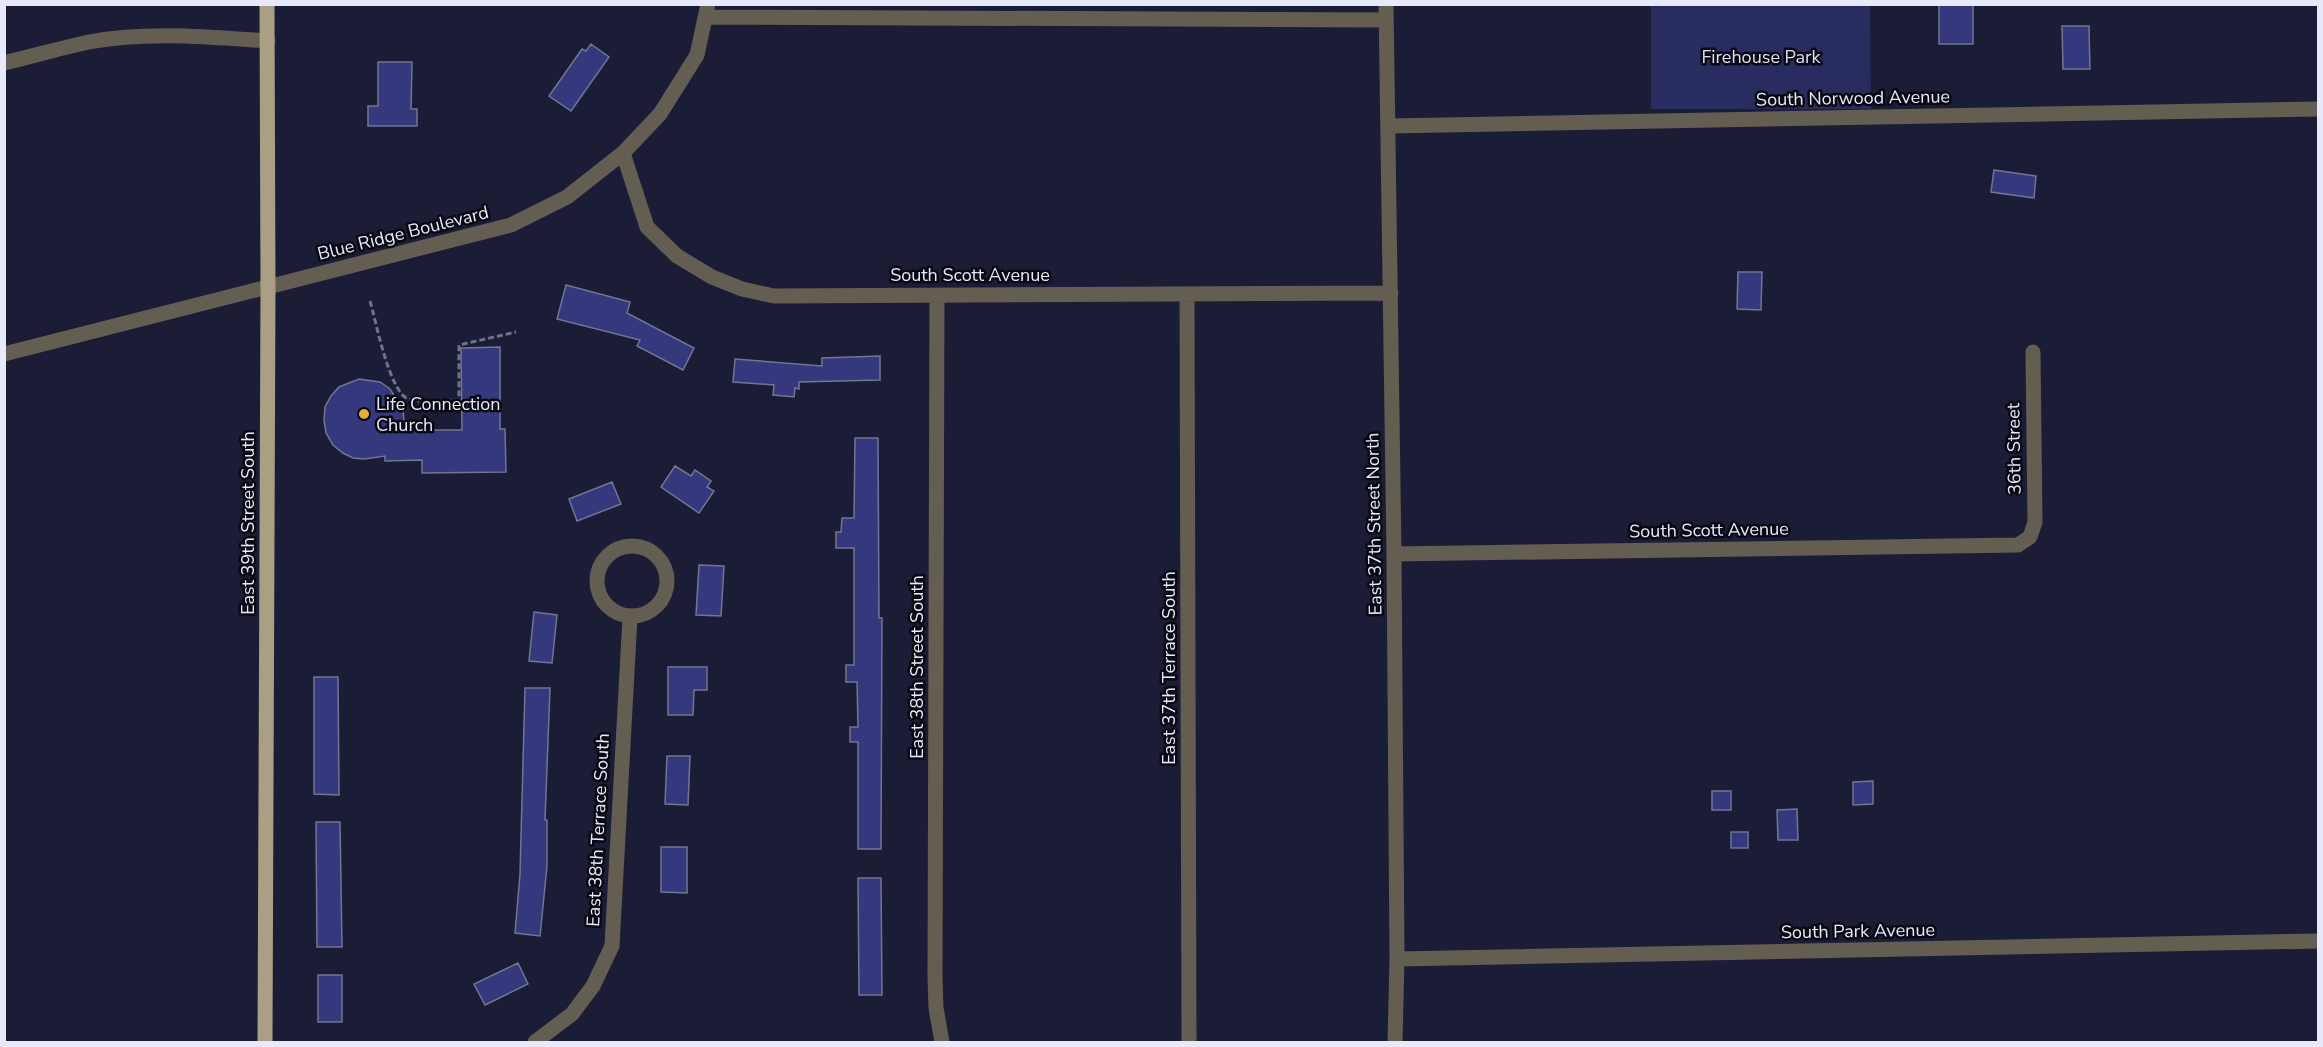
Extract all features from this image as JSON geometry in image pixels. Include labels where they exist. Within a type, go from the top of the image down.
[{"type":"main road","name":"East 39th Street South","points":[[265,1042],[267,4]]},
{"type":"street","points":[[706,11],[1386,12]]},
{"type":"street","name":"Blue Ridge Boulevard","points":[[4,354],[511,225],[567,197],[623,153],[660,114],[697,54],[706,11]]},
{"type":"street","name":"East 37th Street North","points":[[1386,12],[1398,959],[1395,1042]]},
{"type":"street","points":[[4,63],[90,42],[120,39],[194,36],[268,41]]},
{"type":"street","name":"South Norwood Avenue","points":[[1388,126],[2319,109]]},
{"type":"street","name":"South Scott Avenue","points":[[623,153],[647,227],[677,256],[712,277],[742,289],[774,296],[1391,293]]},
{"type":"street","name":"East 37th Terrace South","points":[[1187,294],[1189,1042]]},
{"type":"street","name":"East 38th Street South","points":[[938,295],[935,977],[936,1008],[941,1041]]},
{"type":"street","name":"36th Street","points":[[2023,541],[2030,537],[2035,522],[2033,352]]},
{"type":"street","name":"South Scott Avenue","points":[[1394,554],[2018,545],[2023,541]]},
{"type":"street","points":[[634,546],[647,550],[658,558],[665,570],[667,584],[663,597],[655,608],[643,615],[630,617],[616,613],[606,605],[599,593],[597,579],[600,566],[608,555],[620,548],[634,546]]},
{"type":"street","name":"East 38th Terrace South","points":[[535,1042],[572,1014],[593,986],[612,946],[630,617]]},
{"type":"street","name":"South Park Avenue","points":[[1398,959],[2319,941]]},
{"type":"path","points":[[370,301],[396,385],[404,397],[413,400],[459,400],[459,345],[516,332]]},
{"type":"green space","name":"Firehouse Park","points":[[1651,5],[1870,5],[1871,109],[1651,109]]},
{"type":"building","points":[[1939,4],[1973,4],[1973,44],[1939,44]]},
{"type":"building","points":[[2062,26],[2089,26],[2090,69],[2063,69]]},
{"type":"building","points":[[591,44],[609,57],[571,111],[549,96],[582,49],[586,51]]},
{"type":"building","points":[[378,62],[412,62],[411,109],[417,109],[417,126],[368,126],[368,106],[378,106]]},
{"type":"building","points":[[1994,170],[2036,176],[2034,198],[1991,192]]},
{"type":"building","points":[[1738,272],[1762,272],[1761,310],[1737,309]]},
{"type":"building","points":[[566,285],[630,302],[627,313],[694,348],[683,370],[637,346],[640,340],[557,319]]},
{"type":"building","name":"Life Connection Church","points":[[500,347],[500,429],[505,429],[506,472],[422,473],[422,460],[385,461],[385,456],[353,458],[333,445],[326,433],[325,407],[331,396],[339,387],[359,379],[380,382],[390,389],[403,409],[404,421],[423,426],[423,430],[462,430],[461,348]]},
{"type":"building","points":[[880,356],[880,380],[799,382],[799,389],[795,388],[794,397],[773,395],[774,385],[733,382],[735,359],[822,366],[822,358]]},
{"type":"building","points":[[855,438],[878,438],[879,618],[882,618],[881,849],[858,849],[858,742],[850,742],[850,727],[858,727],[857,682],[846,682],[846,665],[854,665],[854,548],[836,548],[836,532],[841,532],[842,518],[854,518]]},
{"type":"building","points":[[675,466],[691,476],[695,470],[711,481],[707,487],[714,491],[699,513],[661,487]]},
{"type":"building","points":[[612,482],[621,504],[577,521],[569,499]]},
{"type":"building","points":[[699,565],[724,566],[721,616],[696,615]]},
{"type":"building","points":[[534,612],[557,615],[552,663],[529,661]]},
{"type":"building","points":[[668,667],[707,667],[707,690],[694,690],[693,715],[668,715]]},
{"type":"building","points":[[314,677],[338,677],[339,795],[314,794]]},
{"type":"building","points":[[525,688],[550,688],[545,820],[547,820],[547,866],[540,936],[515,933],[520,874]]},
{"type":"building","points":[[667,756],[690,756],[688,805],[665,804]]},
{"type":"building","points":[[1873,781],[1873,804],[1853,805],[1853,782]]},
{"type":"building","points":[[1712,791],[1731,791],[1731,810],[1712,810]]},
{"type":"building","points":[[1797,809],[1798,840],[1778,840],[1777,810]]},
{"type":"building","points":[[316,822],[340,822],[342,947],[317,947]]},
{"type":"building","points":[[1731,832],[1748,832],[1748,848],[1731,848]]},
{"type":"building","points":[[661,847],[687,847],[687,893],[661,892]]},
{"type":"building","points":[[858,878],[881,878],[882,995],[859,995]]},
{"type":"building","points":[[518,963],[528,984],[485,1005],[474,984]]},
{"type":"building","points":[[318,975],[342,975],[342,1022],[318,1022]]},
{"type":"place","name":"Life Connection Church","points":[[364,414]]}]
